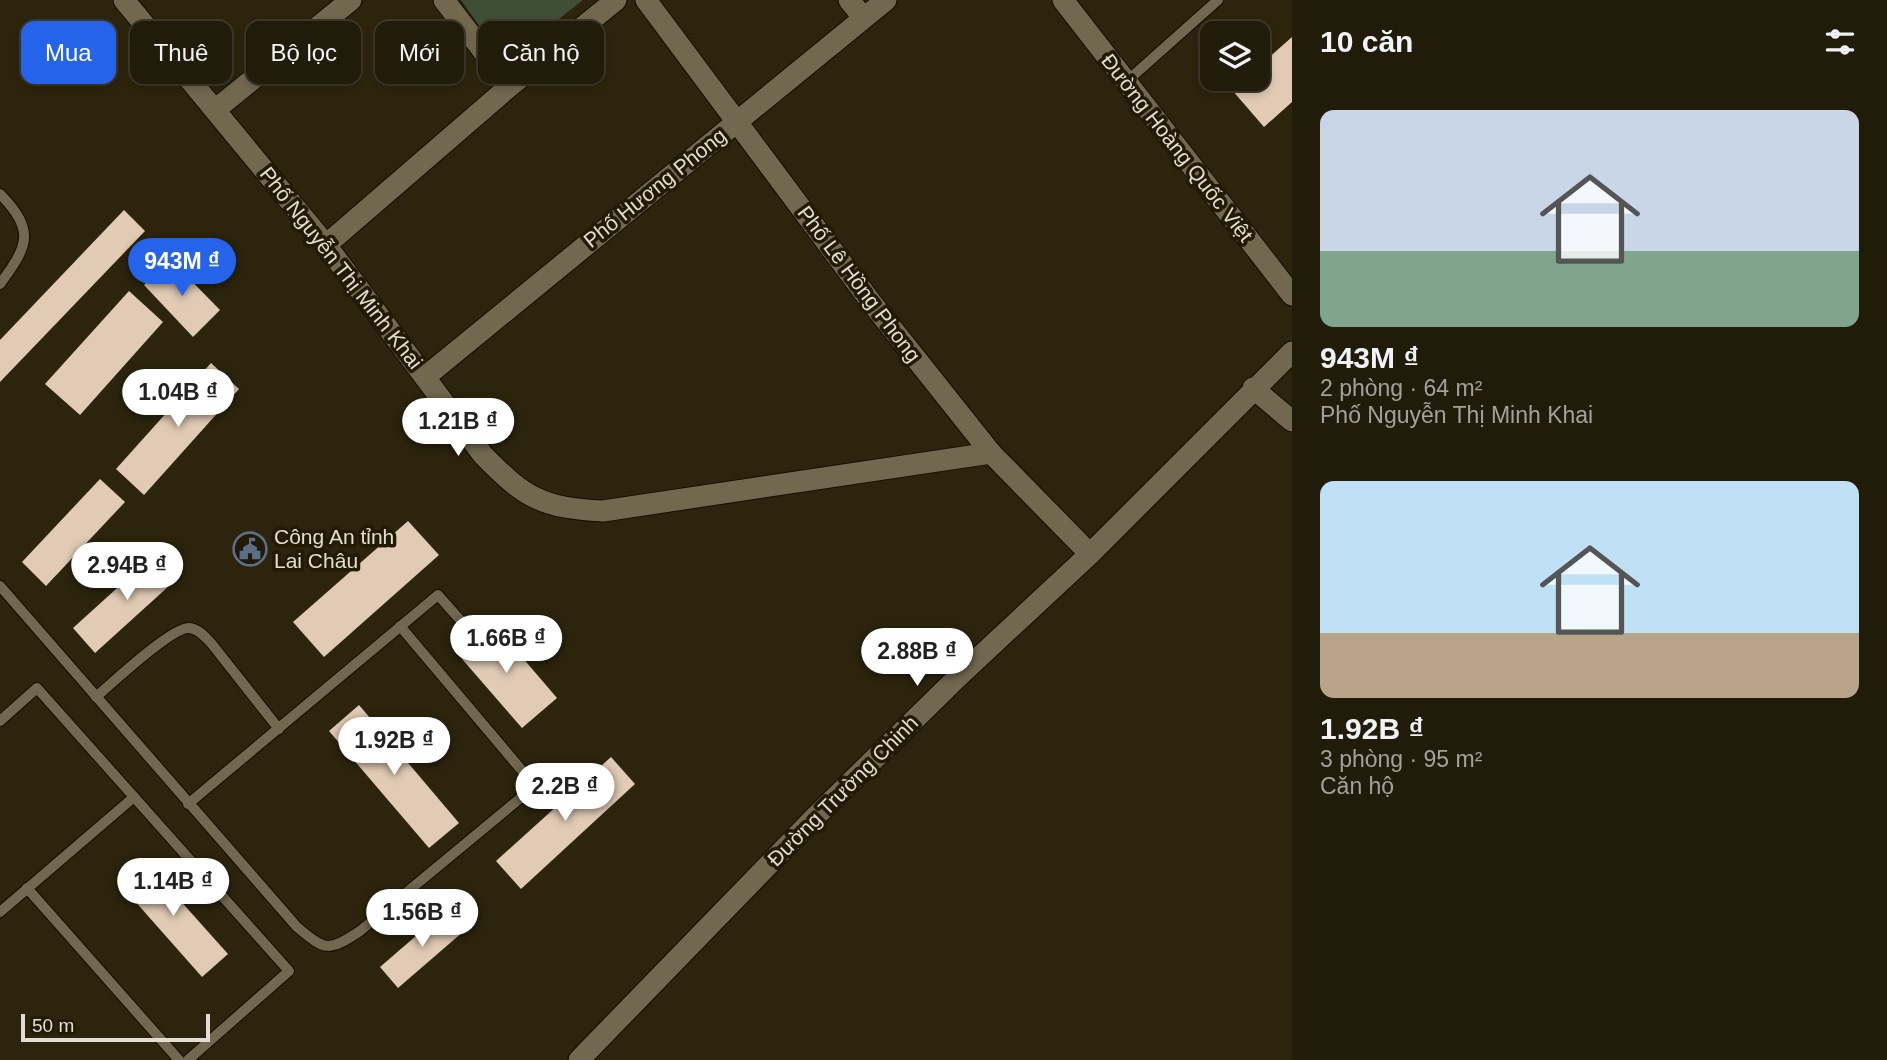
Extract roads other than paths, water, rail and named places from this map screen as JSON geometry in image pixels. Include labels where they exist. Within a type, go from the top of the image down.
[{"type":"street","name":"Phố Nguyễn Thị Minh Khai","points":[[124,0],[326,245],[483,455],[510,482],[530,497],[572,510],[603,512],[991,453]]},
{"type":"street","points":[[216,109],[351,0]]},
{"type":"street","points":[[444,0],[510,86]]},
{"type":"street","points":[[326,245],[510,86],[616,0]]},
{"type":"street","name":"Phố Lê Hồng Phong","points":[[646,0],[871,302],[991,453],[1090,554]]},
{"type":"street","points":[[849,0],[863,17]]},
{"type":"street","name":"Phố Hương Phong","points":[[425,377],[886,0]]},
{"type":"street","name":"Đường Hoàng Quốc Việt","points":[[1063,0],[1292,295]]},
{"type":"street","name":"Đường Trường Chinh","points":[[579,1060],[813,819],[960,675],[1090,554],[1253,388],[1292,352]]},
{"type":"street","points":[[1253,388],[1292,421]]},
{"type":"lane","points":[[1126,82],[1218,0]]},
{"type":"lane","points":[[0,194],[12,206],[22,223],[25,239],[19,258],[0,284]]},
{"type":"lane","points":[[0,586],[188,804],[297,927],[319,946],[331,947],[360,931],[535,786],[400,626]]},
{"type":"lane","points":[[188,804],[438,595],[469,630]]},
{"type":"lane","points":[[96,697],[170,635],[193,628],[211,643],[279,729]]},
{"type":"lane","points":[[0,721],[37,688],[289,971],[188,1060]]},
{"type":"lane","points":[[0,912],[134,797]]},
{"type":"lane","points":[[27,888],[179,1060]]},
{"type":"place","name":"Công An tỉnh Lai Châu","points":[[250,549]]}]
